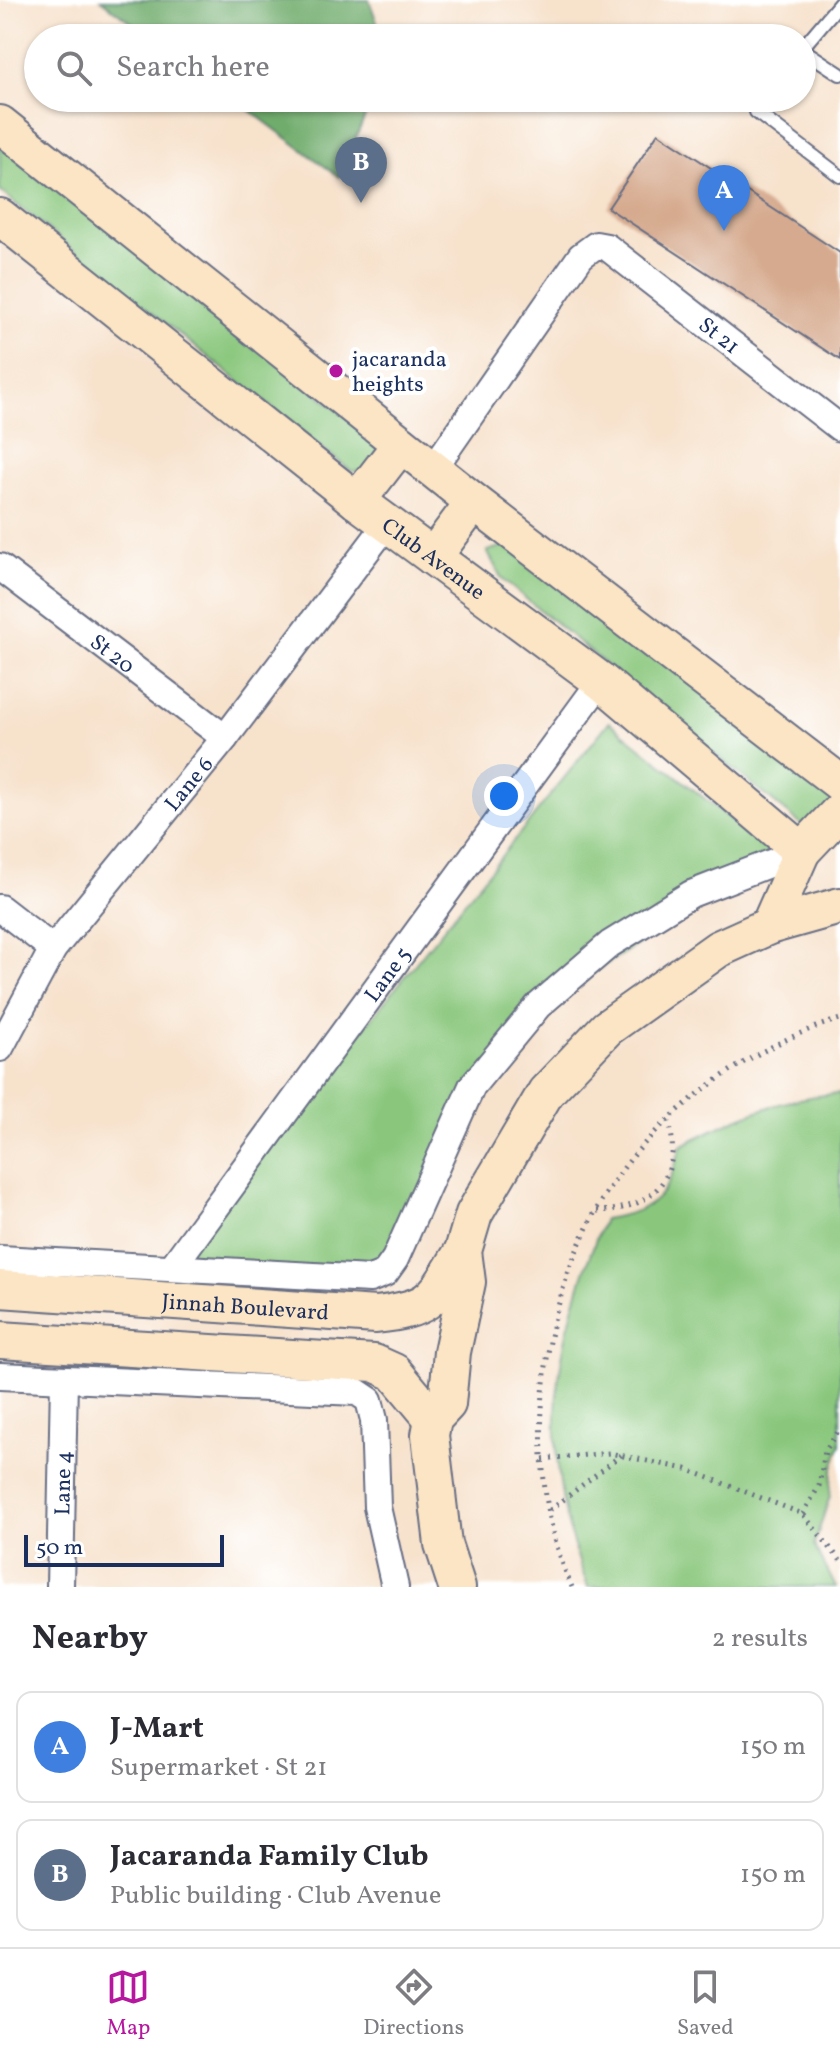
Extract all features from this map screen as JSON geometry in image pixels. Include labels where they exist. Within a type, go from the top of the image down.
[{"type":"street","points":[[0,124],[474,502],[840,783]]},
{"type":"street","name":"Club Avenue","points":[[0,217],[357,501],[601,681],[802,851]]},
{"type":"street","name":"St 21","points":[[433,469],[581,256],[596,245],[607,247],[840,428]]},
{"type":"street","points":[[357,501],[401,444]]},
{"type":"street","points":[[433,557],[474,502]]},
{"type":"street","name":"Lane 6","points":[[0,1048],[53,949],[225,738],[387,524]]},
{"type":"street","name":"St 20","points":[[0,567],[225,738]]},
{"type":"street","name":"Lane 5","points":[[173,1266],[601,681]]},
{"type":"street","points":[[769,926],[802,851],[840,811]]},
{"type":"street","points":[[0,1259],[370,1279],[385,1273],[395,1259],[472,1086],[538,1006],[610,944],[691,894],[802,851]]},
{"type":"street","points":[[457,1587],[443,1544],[430,1435],[433,1419],[447,1404],[454,1337],[467,1282],[463,1251],[474,1214],[487,1189],[546,1092],[607,1028],[718,949],[769,926],[840,906]]},
{"type":"street","points":[[0,908],[53,949]]},
{"type":"street","name":"Jinnah Boulevard","points":[[0,1289],[376,1315],[406,1311],[430,1303],[463,1251]]},
{"type":"street","name":"Jinnah Boulevard","points":[[0,1340],[374,1363],[394,1372],[433,1419]]},
{"type":"street","points":[[0,1376],[357,1392],[369,1400],[374,1420],[377,1507],[395,1587]]},
{"type":"street","name":"Lane 4","points":[[60,1587],[64,1379]]},
{"type":"lane","points":[[816,32],[840,3]]},
{"type":"lane","points":[[816,58],[840,74]]},
{"type":"lane","points":[[756,112],[840,176]]},
{"type":"path","points":[[572,1587],[549,1511],[543,1459],[546,1363],[563,1290],[597,1211],[618,1175],[645,1142],[745,1061],[812,1027],[840,1019]]},
{"type":"path","points":[[597,1211],[634,1206],[660,1186],[673,1155],[669,1122]]},
{"type":"path","points":[[803,1514],[819,1486],[825,1451],[840,1429]]},
{"type":"path","points":[[543,1459],[609,1453],[686,1469],[803,1514],[840,1560]]},
{"type":"path","points":[[549,1511],[621,1455]]},
{"type":"green space","points":[[101,0],[369,0],[378,24],[133,24]]},
{"type":"green space","points":[[252,112],[367,112],[339,177]]},
{"type":"green space","points":[[0,135],[385,449],[370,472],[351,471],[0,191]]},
{"type":"green space","points":[[513,543],[829,784],[832,809],[803,826],[502,579],[487,551]]},
{"type":"green space","points":[[609,722],[779,858],[538,1006],[385,1273],[173,1266]]},
{"type":"green space","points":[[840,1094],[840,1445],[832,1472],[830,1496],[814,1545],[836,1587],[588,1587],[561,1492],[556,1446],[557,1402],[562,1357],[572,1312],[604,1219],[637,1211],[658,1198],[671,1177],[681,1146],[718,1127],[778,1104]]},
{"type":"building","points":[[658,133],[840,253],[840,360],[608,208]]},
{"type":"place","name":"Jacaranda Family Club","points":[[361,203]]},
{"type":"place","name":"J-Mart","points":[[724,231]]},
{"type":"place","name":"jacaranda heights","points":[[336,371]]}]
